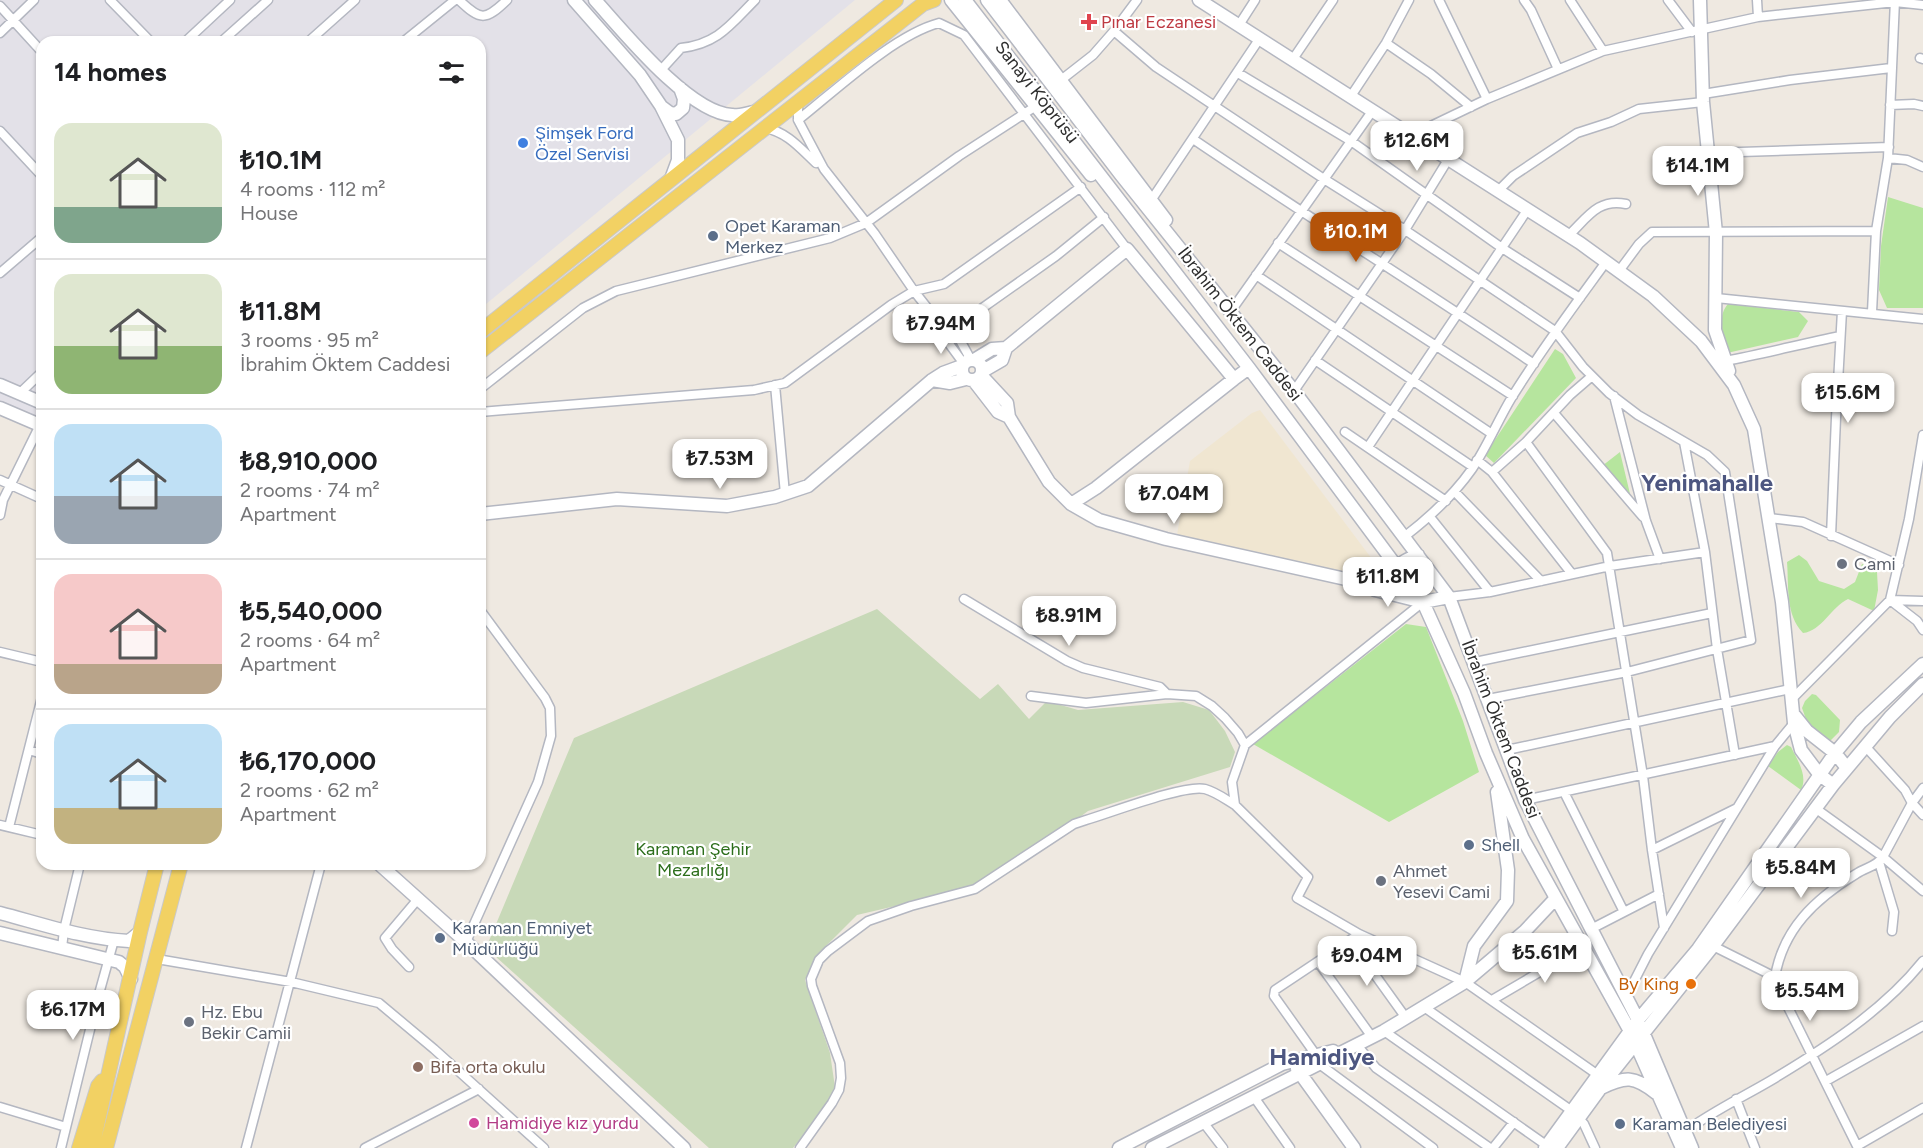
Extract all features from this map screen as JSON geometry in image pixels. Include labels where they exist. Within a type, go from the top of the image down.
[{"type":"main road","points":[[574,0],[640,75],[661,106],[678,140],[678,160],[671,179]]},
{"type":"main road","points":[[595,0],[661,70],[680,88],[708,108],[731,116],[755,112]]},
{"type":"main road","points":[[486,327],[755,112],[814,68],[896,0]]},
{"type":"main road","points":[[951,0],[1133,228],[1184,281]]},
{"type":"main road","name":"Sanayi Köprüsü","points":[[965,0],[1108,184]]},
{"type":"main road","name":"Sanayi Köprüsü","points":[[987,0],[1121,175]]},
{"type":"main road","points":[[1000,0],[1152,199],[1201,274]]},
{"type":"main road","points":[[1199,0],[1499,190],[1606,262],[1653,296],[1701,341],[1734,385]]},
{"type":"main road","points":[[1701,0],[1697,31],[1716,232],[1715,330],[1734,385],[1754,429],[1782,603],[1792,706],[1800,750],[1819,774],[1833,784]]},
{"type":"main road","points":[[486,347],[927,1]]},
{"type":"main road","points":[[661,106],[670,113],[676,114],[683,108],[684,99],[680,88]]},
{"type":"main road","name":"İbrahim Öktem Caddesi","points":[[1121,175],[1294,391],[1449,597],[1525,800],[1626,997],[1634,1026],[1635,1044],[1658,1094],[1682,1139],[1692,1148]]},
{"type":"main road","name":"İbrahim Öktem Caddesi","points":[[1108,184],[1184,281],[1423,602],[1464,693],[1486,753],[1523,839],[1584,946],[1634,1026],[1643,1033],[1682,1139]]},
{"type":"main road","points":[[486,513],[617,500],[728,506],[785,494],[808,486],[932,380],[950,383],[972,370],[1002,360],[1006,348],[1127,249],[1234,380]]},
{"type":"main road","points":[[1071,504],[1096,488],[1249,368]]},
{"type":"main road","points":[[972,370],[1007,403],[1009,417],[1049,482],[1071,504],[1099,520],[1166,539],[1368,584],[1375,590],[1423,602],[1449,597]]},
{"type":"main road","points":[[0,385],[36,400]]},
{"type":"main road","points":[[0,408],[36,423]]},
{"type":"main road","points":[[1368,584],[1408,558],[1418,555]]},
{"type":"main road","points":[[1575,1115],[1598,1075],[1634,1026],[1698,949],[1835,753],[1861,722],[1923,664]]},
{"type":"main road","points":[[1549,1147],[1600,1089],[1713,946],[1833,784],[1890,717],[1923,684]]},
{"type":"main road","points":[[1792,706],[1799,723],[1835,753],[1846,768]]},
{"type":"main road","points":[[1466,982],[1474,946],[1507,902],[1508,870],[1500,802],[1486,753]]},
{"type":"main road","points":[[92,1148],[156,870]]},
{"type":"main road","points":[[106,1148],[179,870]]},
{"type":"main road","points":[[386,870],[466,942],[684,1148]]},
{"type":"main road","points":[[1119,1148],[1282,1064],[1314,1059],[1358,1045],[1384,1031],[1466,982],[1525,931],[1556,898]]},
{"type":"main road","points":[[0,913],[114,940],[129,941],[140,932]]},
{"type":"main road","points":[[0,933],[119,962],[125,967],[130,979]]},
{"type":"main road","points":[[1157,1147],[1301,1073],[1314,1059]]},
{"type":"main road","points":[[1290,1062],[1301,1073],[1354,1148]]},
{"type":"main road","points":[[79,1148],[99,1086],[111,1070]]},
{"type":"main road","points":[[1600,1089],[1615,1082],[1641,1081],[1658,1094]]},
{"type":"main road","points":[[115,1148],[121,1090]]},
{"type":"street","points":[[0,33],[34,0]]},
{"type":"street","points":[[110,0],[145,36]]},
{"type":"street","points":[[228,36],[268,0]]},
{"type":"street","points":[[315,36],[355,0]]},
{"type":"street","points":[[411,36],[457,0],[474,14],[482,17],[507,0]]},
{"type":"street","points":[[661,70],[681,48],[692,47],[713,39],[755,0]]},
{"type":"street","points":[[1061,80],[1093,55],[1137,0]]},
{"type":"street","points":[[1239,25],[1255,0]]},
{"type":"street","points":[[1293,59],[1333,0]]},
{"type":"street","points":[[1351,96],[1386,43],[1409,0]]},
{"type":"street","points":[[1439,0],[1487,99]]},
{"type":"street","points":[[1524,0],[1531,10],[1558,69]]},
{"type":"street","points":[[1570,0],[1603,51]]},
{"type":"street","points":[[1668,0],[1697,31]]},
{"type":"street","points":[[1757,0],[1758,17]]},
{"type":"street","points":[[191,36],[227,1]]},
{"type":"street","points":[[1872,312],[1876,231],[1889,147],[1895,1]]},
{"type":"street","points":[[1413,135],[1471,106],[1603,51],[1758,17],[1895,1],[1923,5]]},
{"type":"street","points":[[0,6],[36,45]]},
{"type":"street","points":[[798,120],[906,37],[927,26],[939,23],[964,35],[1127,249]]},
{"type":"street","points":[[1114,31],[1156,67],[1555,331],[1592,376],[1638,416],[1707,455],[1725,472],[1751,640],[1626,672],[1488,699]]},
{"type":"street","points":[[1152,199],[1260,38]]},
{"type":"street","points":[[1386,43],[1431,74],[1471,106]]},
{"type":"street","points":[[1499,190],[1512,176],[1577,133],[1611,122],[1639,109],[1891,68]]},
{"type":"street","points":[[1238,73],[1351,141],[1502,248],[1580,298]]},
{"type":"street","points":[[798,102],[798,120],[824,169],[947,333],[960,340],[972,370]]},
{"type":"street","points":[[1890,105],[1923,106]]},
{"type":"street","points":[[486,384],[583,308],[616,291],[830,238],[866,223],[959,156],[1036,106]]},
{"type":"street","points":[[1231,311],[1373,110]]},
{"type":"street","points":[[765,128],[777,130],[785,135],[824,169]]},
{"type":"street","points":[[0,131],[36,170]]},
{"type":"street","points":[[1193,140],[1534,364]]},
{"type":"street","points":[[1709,153],[1889,147]]},
{"type":"street","points":[[1294,391],[1405,230],[1449,158]]},
{"type":"street","points":[[1888,158],[1907,160],[1923,166]]},
{"type":"street","points":[[486,412],[754,390],[785,383],[891,305],[914,291],[944,284],[1081,187]]},
{"type":"street","points":[[1569,236],[1602,204],[1617,202],[1626,204]]},
{"type":"street","points":[[1368,447],[1528,209]]},
{"type":"street","points":[[947,333],[1056,256],[1104,217]]},
{"type":"street","points":[[1618,271],[1653,232],[1876,231]]},
{"type":"street","points":[[0,273],[36,242]]},
{"type":"street","points":[[1278,243],[1513,396]]},
{"type":"street","points":[[1404,537],[1430,517],[1455,492],[1475,464],[1513,396],[1555,331],[1606,262]]},
{"type":"street","points":[[1256,275],[1492,434]]},
{"type":"street","points":[[1716,298],[1872,312],[1923,319]]},
{"type":"street","points":[[1831,536],[1842,311]]},
{"type":"street","points":[[1725,361],[1840,336]]},
{"type":"street","points":[[1315,360],[1475,464],[1492,472],[1572,574]]},
{"type":"street","points":[[1492,472],[1526,442],[1570,395],[1592,376]]},
{"type":"street","points":[[20,393],[36,378]]},
{"type":"street","points":[[775,386],[785,494]]},
{"type":"street","points":[[1614,396],[1646,521],[1660,559]]},
{"type":"street","points":[[1554,412],[1646,521]]},
{"type":"street","points":[[1345,432],[1446,501]]},
{"type":"street","points":[[1626,997],[1664,928],[1775,746],[1792,706],[1890,600],[1920,466],[1923,435]]},
{"type":"street","points":[[0,515],[3,500],[36,436]]},
{"type":"street","points":[[1526,442],[1607,553],[1643,776],[1664,928]]},
{"type":"street","points":[[1684,442],[1705,552],[1717,649],[1735,755]]},
{"type":"street","points":[[0,480],[36,496]]},
{"type":"street","points":[[1455,492],[1541,581]]},
{"type":"street","points":[[1430,517],[1490,592]]},
{"type":"street","points":[[1768,518],[1803,522],[1899,565]]},
{"type":"street","points":[[1449,597],[1490,592],[1610,566],[1705,552]]},
{"type":"street","points":[[964,599],[1067,661],[1083,668],[1160,687],[1167,694]]},
{"type":"street","points":[[1890,600],[1923,601]]},
{"type":"street","points":[[1890,600],[1917,621],[1923,630]]},
{"type":"street","points":[[1234,805],[1232,782],[1245,745],[1423,602]]},
{"type":"street","points":[[1475,662],[1712,613]]},
{"type":"street","points":[[466,942],[538,782],[551,736],[550,708],[545,698],[486,618]]},
{"type":"street","points":[[0,652],[36,661]]},
{"type":"street","points":[[1031,696],[1086,703],[1167,694],[1196,696],[1212,706],[1232,726],[1245,745]]},
{"type":"street","points":[[1507,750],[1726,702],[1792,706]]},
{"type":"street","points":[[9,827],[36,721]]},
{"type":"street","points":[[1525,800],[1775,746]]},
{"type":"street","points":[[1865,746],[1905,790],[1912,803],[1923,815]]},
{"type":"street","points":[[29,750],[36,752]]},
{"type":"street","points":[[801,1148],[832,1103],[839,1090],[841,1078],[840,1063],[816,1000],[811,978],[819,960],[868,921],[911,906],[975,889],[1074,824],[1168,793],[1203,788],[1234,805],[1308,877],[1298,898],[1359,934],[1466,982],[1598,1075]]},
{"type":"street","points":[[1775,977],[1784,946],[1801,917],[1813,904],[1881,859],[1912,803],[1923,788]]},
{"type":"street","points":[[1564,792],[1624,912]]},
{"type":"street","points":[[1652,850],[1738,807]]},
{"type":"street","points":[[1815,808],[1923,891]]},
{"type":"street","points":[[0,825],[36,834]]},
{"type":"street","points":[[1881,859],[1894,912],[1892,931]]},
{"type":"street","points":[[62,948],[79,870]]},
{"type":"street","points":[[246,1148],[319,870]]},
{"type":"street","points":[[1591,929],[1659,894]]},
{"type":"street","points":[[409,967],[392,950],[385,938],[418,899]]},
{"type":"street","points":[[1359,934],[1275,990],[1274,996],[1314,1059],[1433,1148]]},
{"type":"street","points":[[61,1148],[114,940]]},
{"type":"street","points":[[1350,940],[1406,1017]]},
{"type":"street","points":[[1492,1000],[1584,946]]},
{"type":"street","points":[[1713,946],[1775,977],[1858,1147],[1923,1108]]},
{"type":"street","points":[[157,959],[291,982],[379,1003],[544,1148]]},
{"type":"street","points":[[1682,1139],[1736,1099],[1769,1082],[1870,1013],[1908,981],[1923,961]]},
{"type":"street","points":[[1318,962],[1372,1037]]},
{"type":"street","points":[[1424,1007],[1575,1115],[1584,1124],[1595,1148]]},
{"type":"street","points":[[1826,1080],[1923,1026]]},
{"type":"street","points":[[1384,1031],[1549,1147]]},
{"type":"street","points":[[1358,1045],[1376,1068],[1492,1148],[1514,1122]]},
{"type":"street","points":[[365,1148],[479,1089]]},
{"type":"street","points":[[1254,1097],[1290,1148]]},
{"type":"street","points":[[1736,1099],[1755,1148]]},
{"type":"street","points":[[0,1107],[66,1127]]},
{"type":"street","points":[[1203,1122],[1223,1148]]},
{"type":"shaded area","points":[[0,0],[855,0],[486,304],[486,36],[36,36],[36,420],[0,404]]},
{"type":"shaded area","points":[[1260,410],[1378,567],[1366,585],[1177,535],[1190,461],[1252,413]]},
{"type":"green space","points":[[1888,197],[1923,208],[1923,308],[1887,308],[1879,290],[1881,246]]},
{"type":"green space","points":[[1728,304],[1799,312],[1808,321],[1798,337],[1727,353],[1722,315]]},
{"type":"green space","points":[[1555,349],[1563,354],[1576,378],[1494,463],[1485,455]]},
{"type":"green space","points":[[1620,452],[1631,498],[1602,466]]},
{"type":"green space","points":[[1799,555],[1807,561],[1819,581],[1844,589],[1855,582],[1862,564],[1872,566],[1877,572],[1878,590],[1874,611],[1848,599],[1836,607],[1816,628],[1803,633],[1793,617],[1788,590],[1787,562]]},
{"type":"green space","name":"Karaman Şehir Mezarlığı","points":[[877,609],[980,699],[998,684],[1029,719],[1047,701],[1078,710],[1183,702],[1209,710],[1225,731],[1235,752],[1230,767],[1088,811],[1045,843],[972,888],[857,915],[817,955],[805,980],[830,1053],[836,1094],[793,1148],[709,1148],[486,948],[574,738]]},
{"type":"green space","points":[[1406,624],[1426,627],[1463,721],[1479,772],[1389,822],[1253,744]]},
{"type":"green space","points":[[1812,694],[1816,695],[1840,720],[1839,732],[1828,743],[1823,744],[1807,722],[1802,708]]},
{"type":"green space","points":[[1787,745],[1791,747],[1801,768],[1803,785],[1801,790],[1768,766],[1778,752]]},
{"type":"place","name":"Pınar Eczanesi","points":[[1089,22]]},
{"type":"place","name":"Şimşek Ford Özel Servisi","points":[[523,143]]},
{"type":"place","name":"Opet Karaman Merkez","points":[[713,236]]},
{"type":"place","name":"Cami","points":[[1842,564]]},
{"type":"place","name":"Shell","points":[[1469,845]]},
{"type":"place","name":"Ahmet Yesevi Cami","points":[[1381,881]]},
{"type":"place","name":"Karaman Emniyet Müdürlüğü","points":[[440,938]]},
{"type":"place","name":"By King","points":[[1691,984]]},
{"type":"place","name":"Hz. Ebu Bekir Camii","points":[[189,1022]]},
{"type":"place","name":"Bifa orta okulu","points":[[418,1067]]},
{"type":"place","name":"Hamidiye kız yurdu","points":[[474,1123]]},
{"type":"place","name":"Karaman Belediyesi","points":[[1620,1124]]},
{"type":"district","name":"Yenimahalle","points":[[1707,483]]},
{"type":"district","name":"Hamidiye","points":[[1322,1057]]}]
